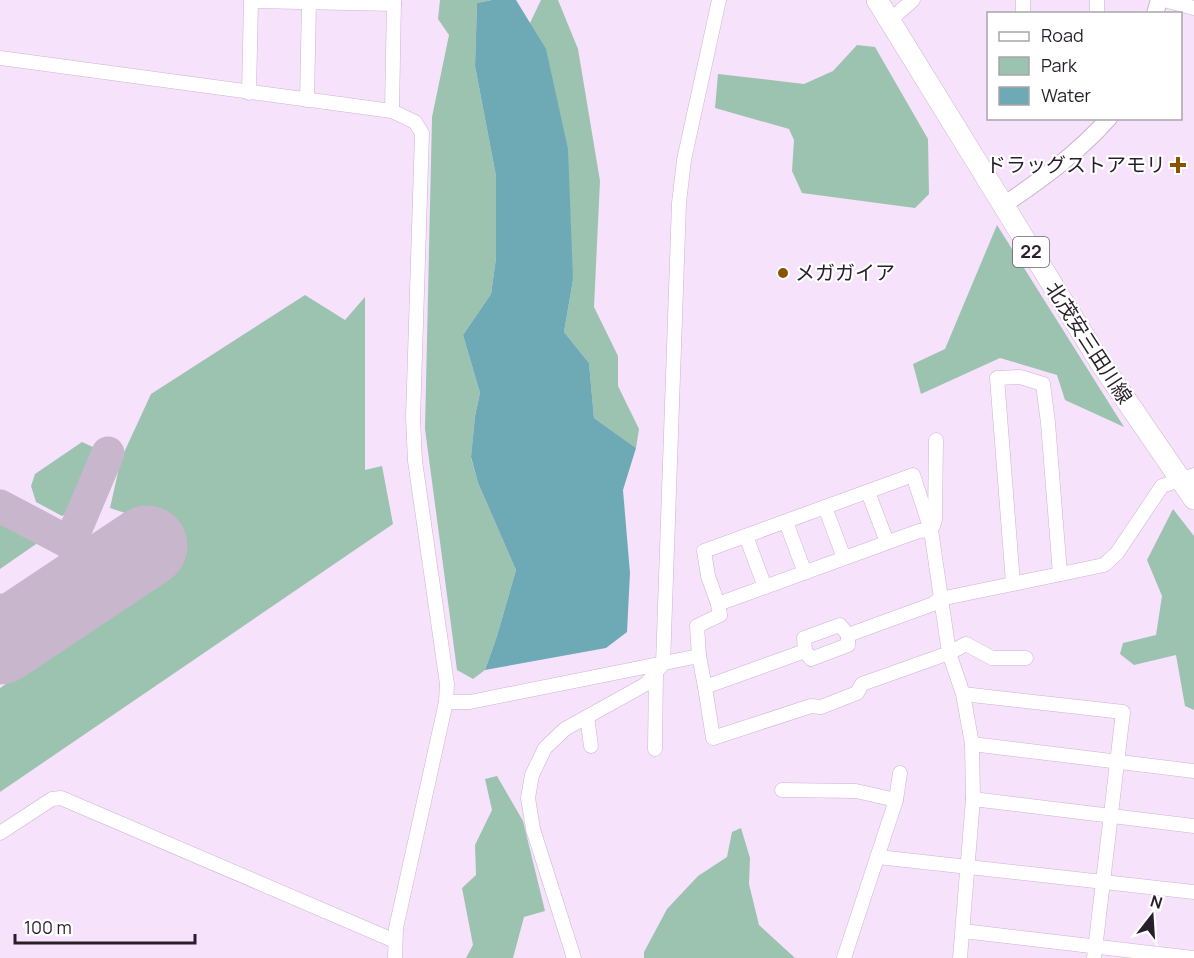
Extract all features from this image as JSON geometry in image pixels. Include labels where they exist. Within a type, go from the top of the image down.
[{"type":"main road","name":"北茂安三田川線","points":[[876,0],[1100,362],[1187,477],[1194,499]]},
{"type":"street","points":[[655,749],[679,203],[684,159],[719,0]]},
{"type":"street","points":[[889,21],[913,0]]},
{"type":"street","points":[[1164,0],[1194,8]]},
{"type":"street","points":[[249,93],[251,1],[394,2],[392,111]]},
{"type":"street","points":[[307,100],[309,2]]},
{"type":"street","points":[[0,58],[392,111],[415,122],[422,133],[413,418],[415,461],[445,673],[446,702],[395,942],[395,958]]},
{"type":"street","points":[[1002,206],[1088,142],[1107,120]]},
{"type":"street","points":[[1013,584],[997,378],[1020,377],[1043,384],[1060,574]]},
{"type":"street","points":[[931,530],[935,519],[936,440]]},
{"type":"street","points":[[960,958],[973,799],[972,744],[963,694],[949,653],[931,530],[913,475],[704,551],[708,576],[720,615],[697,626],[699,656],[713,738],[812,706],[821,707],[857,693],[862,684],[949,653],[966,644],[993,658],[1026,658]]},
{"type":"street","points":[[848,635],[933,604],[940,599],[1104,564],[1117,553],[1162,486],[1187,477]]},
{"type":"street","points":[[868,492],[887,543]]},
{"type":"street","points":[[825,507],[844,558]]},
{"type":"street","points":[[786,522],[805,573]]},
{"type":"street","points":[[718,604],[919,531],[931,530]]},
{"type":"street","points":[[746,536],[765,587]]},
{"type":"street","points":[[840,625],[848,635],[848,645],[812,659],[805,651],[804,638],[840,625]]},
{"type":"street","points":[[705,687],[805,651]]},
{"type":"street","points":[[446,702],[470,702],[659,669],[699,656]]},
{"type":"street","points":[[574,958],[533,829],[528,798],[532,775],[545,748],[565,729],[646,684],[659,669]]},
{"type":"street","points":[[963,694],[1123,712],[1095,952]]},
{"type":"street","points":[[587,717],[591,746]]},
{"type":"street","points":[[972,744],[1194,771]]},
{"type":"street","points":[[844,958],[896,800],[900,773]]},
{"type":"street","points":[[782,790],[856,791],[896,800]]},
{"type":"street","points":[[0,833],[52,799],[61,798],[395,942]]},
{"type":"street","points":[[973,799],[1194,825]]},
{"type":"street","points":[[878,857],[1194,892]]},
{"type":"street","points":[[963,931],[1095,952],[1193,958]]},
{"type":"green space","points":[[440,0],[492,0],[477,3],[475,66],[496,176],[496,258],[491,294],[463,335],[480,393],[471,458],[478,483],[516,570],[485,670],[473,679],[457,670],[425,429],[432,117],[449,35],[438,19]]},
{"type":"green space","points":[[541,0],[558,0],[578,49],[600,181],[594,307],[618,356],[618,386],[639,429],[636,448],[594,418],[589,363],[564,332],[573,280],[530,23]]},
{"type":"green space","points":[[857,45],[875,47],[928,139],[929,194],[915,208],[802,193],[792,171],[794,140],[789,129],[715,108],[718,74],[804,84],[833,71]]},
{"type":"green space","points":[[997,225],[1124,427],[1065,400],[1057,375],[1000,358],[921,394],[913,364],[945,349]]},
{"type":"green space","points":[[305,295],[345,320],[365,297],[365,470],[382,466],[393,524],[0,792],[0,688],[35,664],[30,649],[158,560],[155,543],[137,517],[110,508],[121,459],[151,394]]},
{"type":"green space","points":[[82,442],[95,448],[79,495],[62,516],[36,502],[31,486],[35,474]]},
{"type":"green space","points":[[1173,509],[1194,536],[1194,710],[1185,706],[1176,655],[1134,665],[1120,654],[1123,643],[1156,635],[1162,596],[1147,560]]},
{"type":"green space","points":[[0,517],[28,530],[39,542],[0,569]]},
{"type":"green space","points":[[497,776],[523,821],[545,911],[524,917],[513,958],[466,958],[473,945],[462,888],[476,875],[475,845],[492,810],[485,779]]},
{"type":"green space","points":[[741,828],[750,858],[749,884],[759,925],[795,958],[644,958],[644,952],[667,909],[698,876],[727,857],[732,832]]},
{"type":"water","points":[[492,0],[516,0],[546,49],[568,149],[573,280],[564,332],[589,363],[594,418],[636,448],[623,490],[630,573],[627,632],[606,648],[485,670],[516,570],[478,483],[471,457],[480,393],[463,335],[491,294],[496,258],[496,176],[475,66],[477,3]]},
{"type":"taxiway","points":[[95,580],[70,543],[108,453]]},
{"type":"taxiway","points":[[0,506],[70,543]]},
{"type":"taxiway","points":[[0,610],[30,624]]},
{"type":"runway","points":[[0,644],[147,546]]},
{"type":"place","name":"ドラッグストアモリ","points":[[1178,165]]},
{"type":"place","name":"メガガイア","points":[[783,273]]}]
